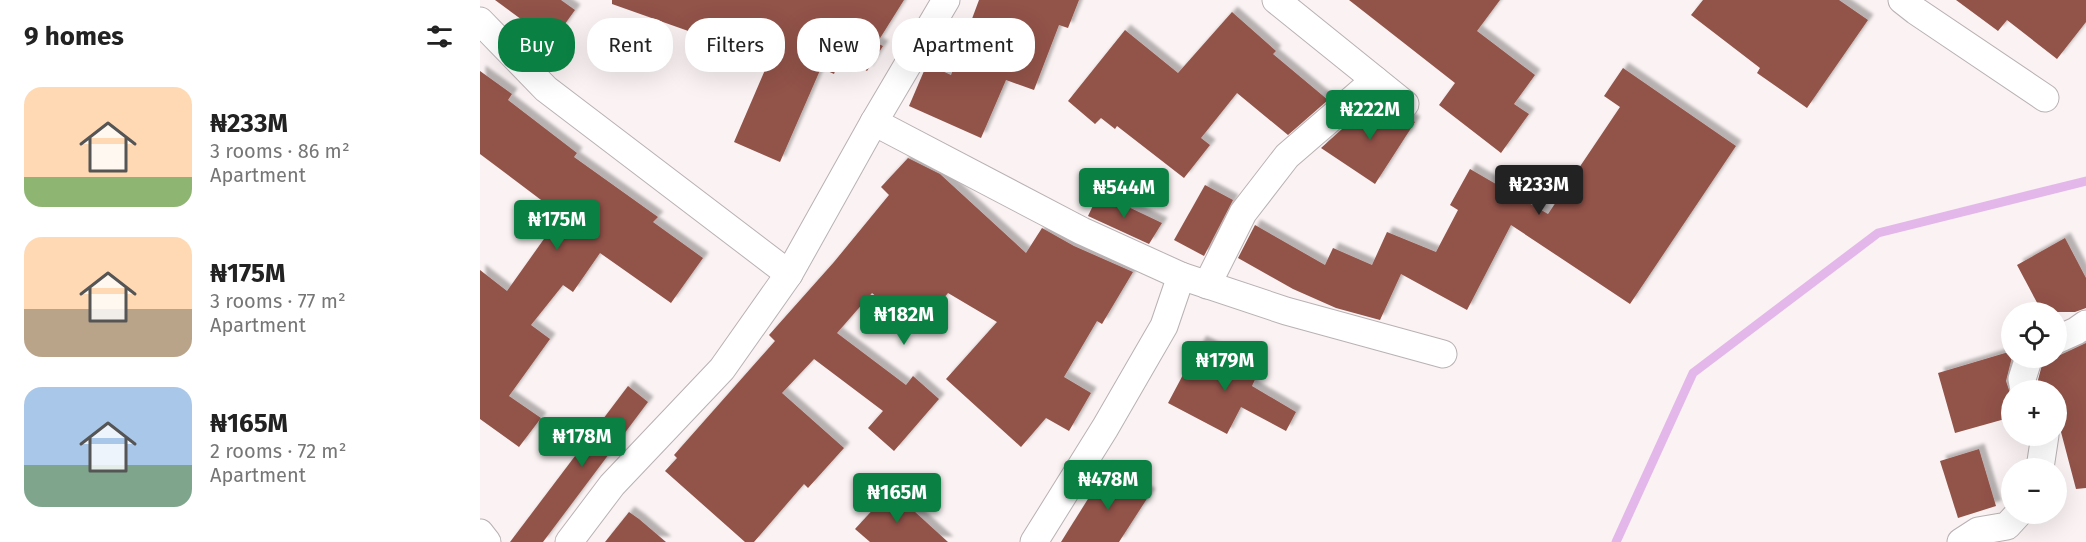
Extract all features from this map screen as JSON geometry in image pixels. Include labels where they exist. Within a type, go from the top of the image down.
[{"type":"street","points":[[569,542],[612,485],[722,369],[789,273],[946,0]]},
{"type":"street","points":[[1276,0],[1405,104]]},
{"type":"street","points":[[1902,0],[2045,98]]},
{"type":"street","points":[[480,21],[546,89],[789,273]]},
{"type":"street","points":[[1207,285],[1243,213],[1287,156],[1375,80]]},
{"type":"street","points":[[874,122],[1082,231],[1180,276],[1286,311],[1443,354]]},
{"type":"street","points":[[1034,542],[1105,428],[1164,326],[1180,276]]},
{"type":"street","points":[[2067,336],[2086,324]]},
{"type":"street","points":[[1961,542],[1977,531],[2009,524]]},
{"type":"street","points":[[480,533],[487,542]]},
{"type":"building","points":[[495,0],[561,0],[575,10],[569,18],[519,18]]},
{"type":"building","points":[[612,0],[904,0],[880,38],[880,18],[797,18],[797,72],[819,72],[780,162],[734,142],[764,72],[785,72],[785,18],[685,18],[685,30],[673,26],[673,18],[652,18],[612,4]]},
{"type":"building","points":[[979,0],[1079,0],[1068,28],[1059,25],[1034,90],[1006,80],[981,138],[909,106],[924,72],[944,72],[951,75],[952,72],[1035,72],[1035,18],[972,18]]},
{"type":"building","points":[[1349,0],[1500,0],[1477,31],[1535,75],[1514,104],[1529,114],[1501,153],[1439,105],[1455,83]]},
{"type":"building","points":[[1703,0],[1839,0],[1868,20],[1807,108],[1757,73],[1760,68],[1691,15]]},
{"type":"building","points":[[1956,0],[2086,0],[2086,22],[2057,59],[2007,20],[1998,31]]},
{"type":"building","points":[[1232,12],[1276,51],[1273,54],[1328,100],[1288,135],[1237,93],[1201,138],[1210,145],[1184,178],[1117,126],[1115,129],[1101,118],[1095,124],[1068,101],[1125,30],[1178,73]]},
{"type":"building","points":[[1623,68],[1736,146],[1630,304],[1511,225],[1467,310],[1401,274],[1380,320],[1336,308],[1293,289],[1238,258],[1255,225],[1325,265],[1333,248],[1372,265],[1387,232],[1436,252],[1458,210],[1450,205],[1470,169],[1548,214],[1620,107],[1604,96]]},
{"type":"building","points":[[480,71],[512,94],[508,100],[577,153],[574,157],[658,217],[653,222],[703,258],[671,303],[600,253],[573,292],[563,285],[531,325],[550,339],[509,396],[541,418],[519,447],[480,419],[480,270],[507,291],[561,215],[480,154]]},
{"type":"building","points":[[1375,100],[1396,117],[1415,122],[1375,184],[1321,148]]},
{"type":"building","points":[[908,158],[940,174],[1026,253],[1042,228],[1074,246],[1133,272],[1102,324],[1097,321],[1064,377],[1091,393],[1069,431],[1046,418],[1021,447],[946,379],[997,322],[948,293],[916,331],[872,293],[837,333],[906,385],[913,376],[939,399],[894,451],[868,428],[883,411],[814,359],[782,393],[844,448],[808,488],[804,484],[754,542],[745,542],[665,471],[677,458],[674,455],[775,341],[769,335],[834,262],[889,195],[881,187]]},
{"type":"building","points":[[1205,185],[1233,200],[1204,256],[1174,240]]},
{"type":"building","points":[[1099,193],[1162,223],[1149,244],[1088,216]]},
{"type":"building","points":[[2065,238],[2086,278],[2086,308],[2067,312],[2067,302],[2037,302],[2017,265]]},
{"type":"building","points":[[1201,341],[1259,371],[1252,386],[1296,412],[1286,431],[1241,407],[1227,434],[1168,403]]},
{"type":"building","points":[[2086,343],[2086,488],[2076,489],[2065,446],[2067,446],[2067,380],[2038,380],[2041,368],[2067,368],[2067,352]]},
{"type":"building","points":[[2001,354],[2001,368],[2009,368],[2006,380],[2001,380],[2001,420],[1955,433],[1938,373]]},
{"type":"building","points":[[628,386],[648,402],[543,542],[510,542]]},
{"type":"building","points":[[1979,449],[1996,506],[1958,518],[1940,461]]},
{"type":"building","points":[[1108,467],[1150,494],[1119,542],[1061,542]]},
{"type":"building","points":[[891,490],[948,542],[870,542],[855,529]]},
{"type":"building","points":[[629,512],[639,519],[666,542],[605,542]]},
{"type":"waterway","points":[[1616,542],[1693,373],[1878,233],[2086,181]]}]
